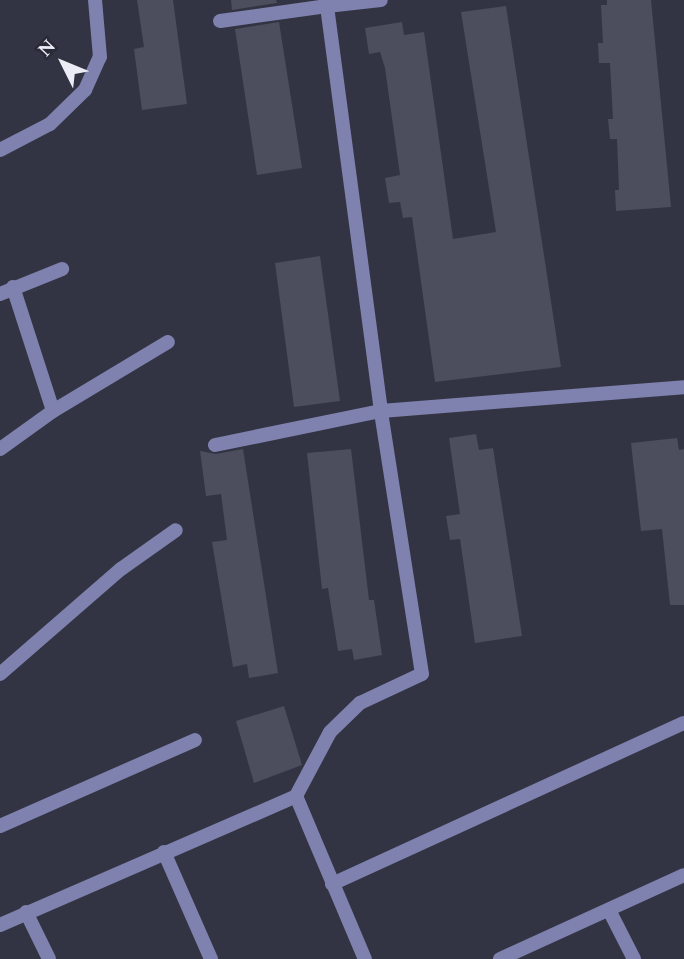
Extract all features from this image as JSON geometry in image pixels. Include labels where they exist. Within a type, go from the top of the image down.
[{"type":"street","points":[[0,150],[50,124],[85,90],[100,57],[95,0]]},
{"type":"street","points":[[220,21],[381,0]]},
{"type":"street","points":[[0,925],[296,796],[330,732],[360,703],[422,674],[381,411],[327,6]]},
{"type":"street","points":[[53,411],[6,291],[62,269]]},
{"type":"street","points":[[0,449],[53,411],[168,342]]},
{"type":"street","points":[[215,445],[381,411],[684,387]]},
{"type":"street","points":[[0,674],[121,569],[176,530]]},
{"type":"street","points":[[332,884],[684,723]]},
{"type":"street","points":[[0,826],[195,740]]},
{"type":"street","points":[[296,796],[365,959]]},
{"type":"street","points":[[164,852],[211,959]]},
{"type":"street","points":[[500,959],[684,875]]},
{"type":"street","points":[[609,909],[634,959]]},
{"type":"street","points":[[26,912],[49,959]]},
{"type":"building","points":[[137,0],[173,0],[187,104],[142,110],[134,49],[144,47]]},
{"type":"building","points":[[231,0],[276,0],[277,3],[232,10]]},
{"type":"building","points":[[607,0],[651,0],[671,207],[616,211],[615,190],[619,190],[617,139],[610,139],[608,119],[613,119],[610,63],[599,63],[598,43],[603,43],[601,5],[607,5]]},
{"type":"building","points":[[506,6],[561,367],[435,382],[412,217],[403,218],[400,202],[389,203],[385,178],[400,175],[385,68],[380,52],[369,54],[365,28],[402,22],[404,35],[424,32],[453,239],[496,232],[461,12]]},
{"type":"building","points":[[279,22],[302,168],[257,175],[235,29]]},
{"type":"building","points":[[320,256],[340,401],[294,407],[275,263]]},
{"type":"building","points":[[476,434],[479,450],[493,448],[522,636],[475,643],[460,539],[450,540],[446,516],[460,514],[449,438]]},
{"type":"building","points":[[677,438],[679,450],[684,449],[684,605],[670,605],[662,529],[641,531],[631,443]]},
{"type":"building","points":[[243,449],[278,673],[249,678],[247,664],[233,667],[212,542],[227,540],[221,494],[206,496],[200,451],[216,454]]},
{"type":"building","points":[[351,449],[369,600],[374,600],[382,655],[354,660],[352,649],[338,651],[328,588],[322,589],[307,453]]},
{"type":"building","points":[[284,706],[302,765],[254,783],[236,721]]}]
